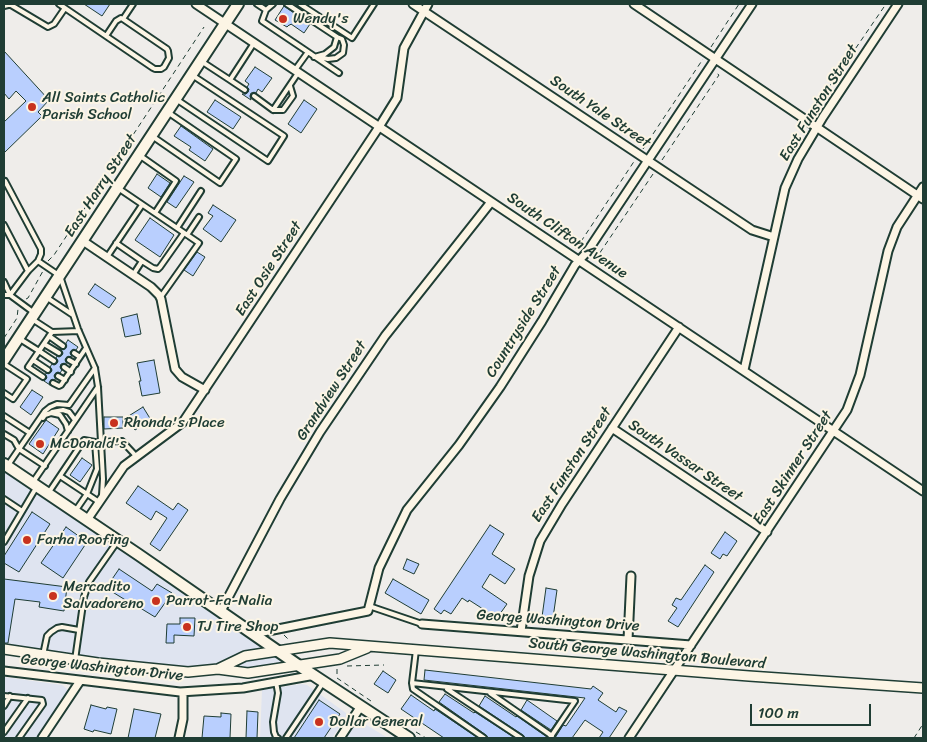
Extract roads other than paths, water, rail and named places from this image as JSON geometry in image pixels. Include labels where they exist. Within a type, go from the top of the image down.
[{"type":"main road","name":"East Harry Street","points":[[4,360],[238,4]]},
{"type":"main road","points":[[5,466],[298,665],[361,706],[411,734]]},
{"type":"street","name":"South Clifton Avenue","points":[[196,4],[923,491]]},
{"type":"street","name":"South Yale Street","points":[[413,4],[752,230],[774,237]]},
{"type":"street","name":"East Osie Street","points":[[87,520],[124,466],[183,422],[379,127],[397,98],[404,48],[428,4]]},
{"type":"street","points":[[636,4],[920,197]]},
{"type":"street","name":"Countryside Street","points":[[368,608],[379,568],[407,510],[459,444],[500,387],[542,321],[574,265],[587,252],[752,4]]},
{"type":"street","name":"East Funston Street","points":[[744,370],[786,188],[798,159],[898,4]]},
{"type":"street","name":"East Skinner Street","points":[[629,738],[847,410],[860,375],[888,251],[897,227],[920,197],[923,186]]},
{"type":"street","name":"Grandview Street","points":[[220,611],[280,499],[320,432],[385,336],[491,202]]},
{"type":"street","points":[[83,241],[151,287],[160,298],[175,369],[182,377],[205,390]]},
{"type":"street","name":"East Funston Street","points":[[521,632],[529,576],[540,541],[562,504],[679,327]]},
{"type":"street","name":"South Vassar Street","points":[[612,428],[767,532]]},
{"type":"street","points":[[628,640],[631,576]]},
{"type":"street","points":[[253,634],[368,608]]},
{"type":"street","name":"George Washington Drive","points":[[422,624],[691,645]]},
{"type":"street","name":"South George Washington Boulevard","points":[[218,670],[245,656],[330,644],[923,688]]},
{"type":"street","name":"South George Washington Boulevard","points":[[4,649],[98,663],[188,672],[218,670],[248,673],[340,659],[370,647]]},
{"type":"street","name":"George Washington Drive","points":[[4,671],[183,692],[243,688],[276,682],[320,678]]},
{"type":"street","points":[[42,738],[80,681]]},
{"type":"street","points":[[179,738],[183,719],[183,692]]},
{"type":"street","points":[[340,738],[361,706]]},
{"type":"lane","points":[[59,4],[106,36],[155,69],[164,67],[169,58],[168,51],[121,18],[116,21],[106,36]]},
{"type":"lane","points":[[123,19],[133,4]]},
{"type":"lane","points":[[257,4],[266,10]]},
{"type":"lane","points":[[273,4],[266,10],[262,21],[339,73]]},
{"type":"lane","points":[[287,4],[342,39],[344,45],[343,53],[336,58],[316,57]]},
{"type":"lane","points":[[300,4],[352,38],[374,4]]},
{"type":"lane","points":[[4,6],[11,6],[46,27],[54,24],[65,8]]},
{"type":"lane","points":[[316,57],[325,54],[334,47],[337,37]]},
{"type":"lane","points":[[230,80],[254,43]]},
{"type":"lane","points":[[273,110],[290,86],[308,52]]},
{"type":"lane","points":[[201,61],[245,90]]},
{"type":"lane","points":[[176,100],[268,161],[284,136],[192,75]]},
{"type":"lane","points":[[254,96],[273,110],[283,110],[293,96],[290,86]]},
{"type":"lane","points":[[152,136],[220,183],[236,159],[168,112]]},
{"type":"lane","points":[[139,155],[176,181],[155,213]]},
{"type":"lane","points":[[5,181],[41,254],[38,261],[10,295]]},
{"type":"lane","points":[[118,188],[199,243],[160,298]]},
{"type":"lane","points":[[177,228],[201,190]]},
{"type":"lane","points":[[107,257],[142,204]]},
{"type":"lane","points":[[116,243],[142,261],[158,269],[199,217]]},
{"type":"lane","points":[[4,225],[28,271]]},
{"type":"lane","points":[[38,261],[60,276],[79,332],[95,368],[98,387],[103,478],[101,500],[87,494],[60,476]]},
{"type":"lane","points":[[133,275],[142,261]]},
{"type":"lane","points":[[4,282],[10,295],[52,332],[79,332]]},
{"type":"lane","points":[[4,295],[10,295]]},
{"type":"lane","points":[[46,297],[73,316]]},
{"type":"lane","points":[[43,376],[28,367],[52,332]]},
{"type":"lane","points":[[49,336],[64,346]]},
{"type":"lane","points":[[18,338],[54,361]]},
{"type":"lane","points":[[44,344],[59,353]]},
{"type":"lane","points":[[53,383],[59,386],[62,385],[86,348]]},
{"type":"lane","points":[[74,353],[80,357]]},
{"type":"lane","points":[[4,360],[27,379],[13,399],[4,393]]},
{"type":"lane","points":[[33,360],[48,370]]},
{"type":"lane","points":[[69,360],[76,364]]},
{"type":"lane","points":[[64,367],[71,372]]},
{"type":"lane","points":[[5,466],[45,411],[57,404],[69,406],[95,368]]},
{"type":"lane","points":[[58,376],[65,380]]},
{"type":"lane","points":[[4,542],[22,512],[44,466],[98,387]]},
{"type":"lane","points":[[33,428],[45,415],[54,411],[63,410],[69,412],[75,420]]},
{"type":"lane","points":[[51,413],[60,415],[68,431]]},
{"type":"lane","points":[[4,416],[30,433]]},
{"type":"lane","points":[[4,434],[14,440],[19,449],[44,466]]},
{"type":"lane","points":[[48,494],[84,440],[95,442],[122,441],[136,456]]},
{"type":"lane","points":[[74,512],[87,494],[97,469],[95,442]]},
{"type":"lane","points":[[93,478],[103,478]]},
{"type":"lane","points":[[4,499],[22,512]]},
{"type":"lane","points":[[75,660],[84,597],[89,582],[118,541]]},
{"type":"lane","points":[[368,608],[422,624]]},
{"type":"lane","points":[[43,655],[47,636],[51,632],[62,627],[80,630]]},
{"type":"lane","points":[[416,650],[413,689],[484,738]]},
{"type":"lane","points":[[286,738],[320,678]]},
{"type":"lane","points":[[276,682],[278,693],[273,722],[274,732],[278,738]]},
{"type":"lane","points":[[412,684],[575,701],[551,737],[488,692]]},
{"type":"lane","points":[[445,688],[521,738]]},
{"type":"lane","points":[[4,696],[42,700],[43,704],[19,738]]},
{"type":"lane","points":[[4,706],[10,696]]},
{"type":"lane","points":[[4,732],[28,698]]},
{"type":"place","name":"Wendy's","points":[[283,19]]},
{"type":"place","name":"All Saints Catholic Parish School","points":[[32,107]]},
{"type":"place","name":"Rhonda's Place","points":[[114,423]]},
{"type":"place","name":"McDonald's","points":[[40,444]]},
{"type":"place","name":"Farha Roofing","points":[[27,540]]},
{"type":"place","name":"Mercadito Salvadoreno","points":[[53,596]]},
{"type":"place","name":"Parrot-Fa-Nalia","points":[[156,601]]},
{"type":"place","name":"TJ Tire Shop","points":[[187,627]]},
{"type":"place","name":"Dollar General","points":[[319,722]]}]
